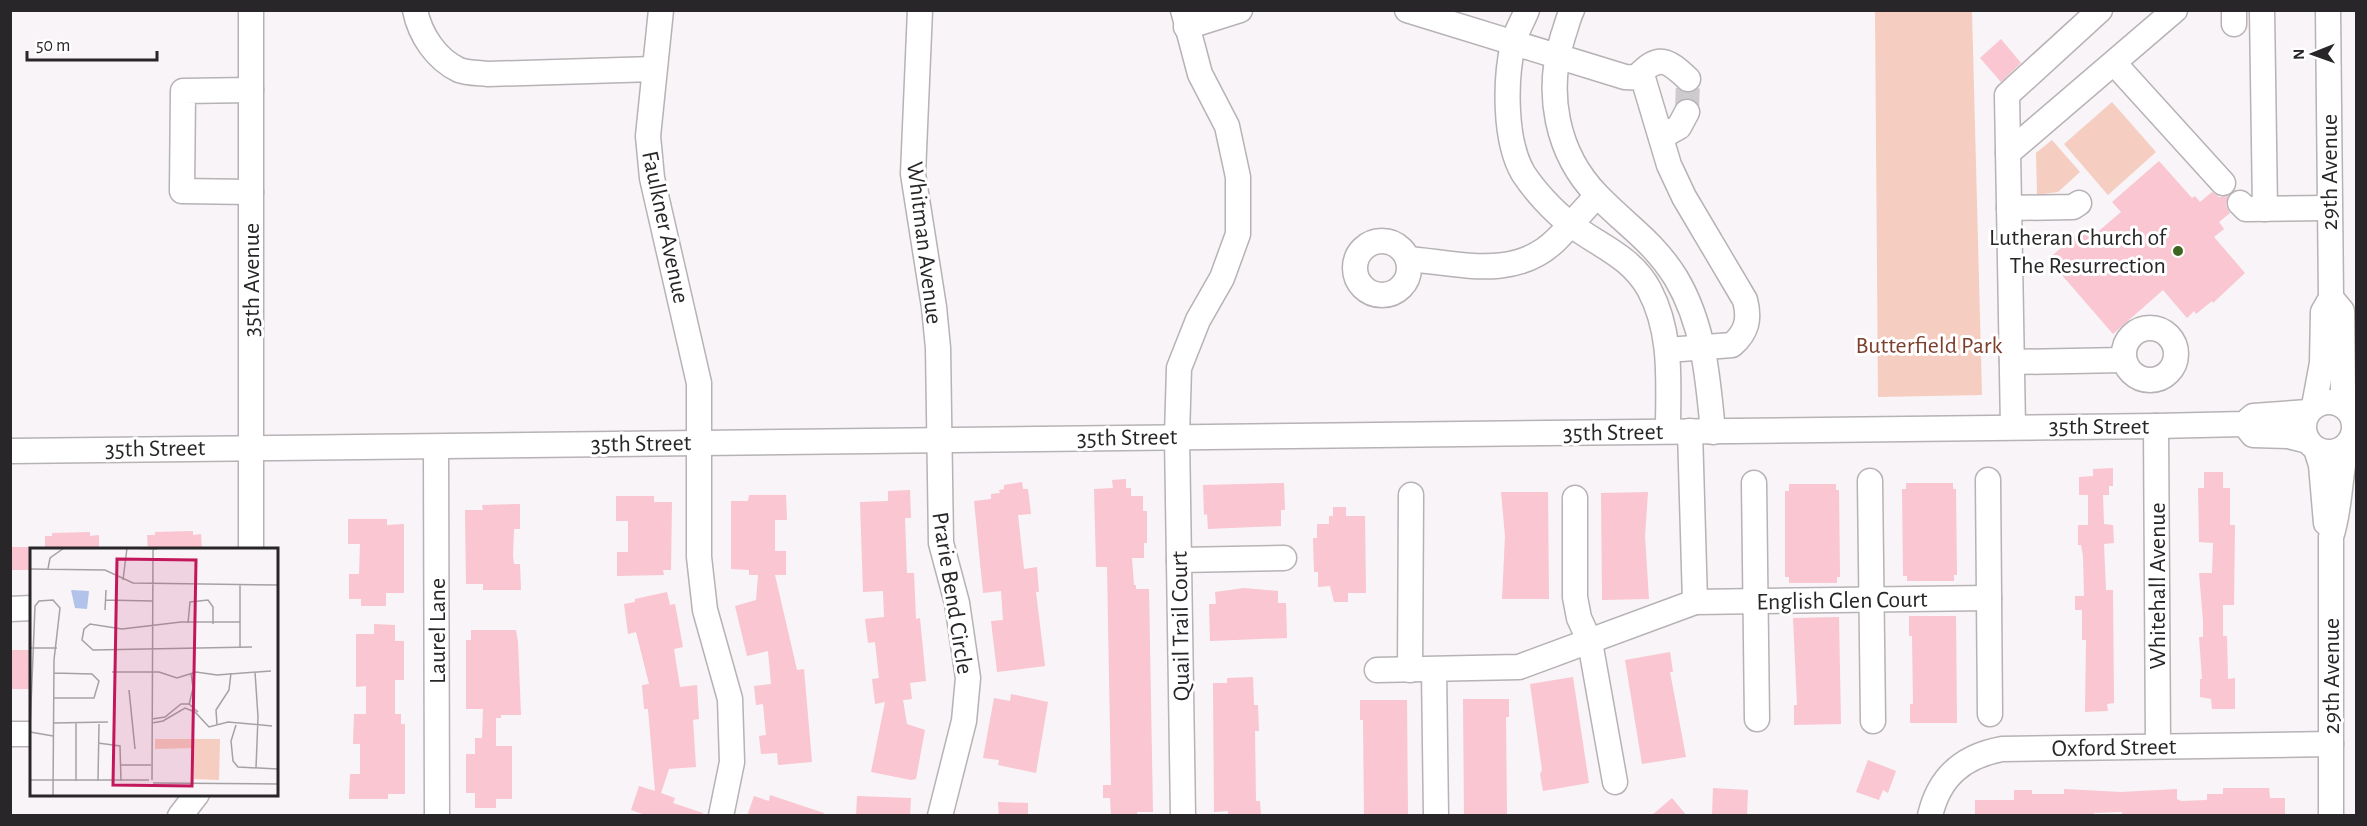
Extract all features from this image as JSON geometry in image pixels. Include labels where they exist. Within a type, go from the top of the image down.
[{"type":"street","name":"35th Avenue","points":[[251,10],[251,548]]},
{"type":"street","points":[[414,10],[419,30],[425,38],[438,54],[460,71],[488,74],[654,69]]},
{"type":"street","name":"Faulkner Avenue","points":[[661,10],[648,136],[652,178],[697,373],[699,442]]},
{"type":"street","name":"Whitman Avenue","points":[[920,10],[913,174],[934,307],[938,348],[938,439]]},
{"type":"street","points":[[1184,19],[1240,10]]},
{"type":"street","points":[[1407,10],[1625,77],[1643,78],[1669,165],[1684,197],[1745,300],[1748,312],[1745,330],[1732,345],[1668,350]]},
{"type":"street","points":[[1527,10],[1513,42],[1506,91],[1510,131],[1523,172],[1569,224],[1623,257],[1647,287],[1661,315],[1668,350],[1691,431]]},
{"type":"street","points":[[1572,10],[1557,56],[1552,89],[1560,130],[1575,166],[1597,195],[1658,253],[1676,279],[1694,314],[1702,346],[1691,431],[1695,602]]},
{"type":"street","points":[[2013,427],[2007,95],[2100,10]]},
{"type":"street","points":[[2008,153],[2175,10]]},
{"type":"street","points":[[2262,10],[2257,72],[2265,209]]},
{"type":"street","name":"29th Avenue","points":[[2311,409],[2322,363],[2323,312],[2331,297],[2328,208],[2328,10]]},
{"type":"street","name":"Quail Trail Court","points":[[1183,816],[1177,436],[1179,368],[1198,320],[1222,278],[1238,234],[1238,177],[1227,126],[1200,74],[1184,19]]},
{"type":"street","points":[[1637,77],[1647,66],[1659,61],[1672,63],[1688,79]]},
{"type":"street","points":[[2114,63],[2223,183]]},
{"type":"street","points":[[251,90],[183,91],[182,191],[251,192]]},
{"type":"street","points":[[1661,137],[1679,127],[1687,112]]},
{"type":"street","points":[[1408,259],[1485,268],[1514,265],[1538,254],[1556,240],[1597,195]]},
{"type":"street","points":[[2009,208],[2073,207],[2079,203]]},
{"type":"street","points":[[2240,203],[2246,209],[2328,208]]},
{"type":"street","name":"29th Avenue","points":[[2331,297],[2342,311],[2343,391],[2351,412]]},
{"type":"street","points":[[2012,362],[2124,360]]},
{"type":"street","points":[[2327,401],[2335,402],[2351,412],[2354,421],[2352,440],[2332,452],[2312,445],[2303,427],[2311,409],[2327,401]]},
{"type":"street","name":"35th Street","points":[[10,451],[2156,426],[2244,424],[2253,416],[2311,409]]},
{"type":"street","name":"35th Street","points":[[2244,424],[2253,435],[2288,436],[2312,445]]},
{"type":"street","name":"Whitehall Avenue","points":[[2156,426],[2158,746]]},
{"type":"street","name":"Prarie Bend Circle","points":[[938,439],[941,543],[960,621],[968,678],[964,721],[940,816]]},
{"type":"street","name":"29th Avenue","points":[[2331,816],[2331,537],[2338,516],[2340,472],[2352,440]]},
{"type":"street","points":[[699,442],[699,557],[705,609],[730,699],[732,762],[721,816]]},
{"type":"street","name":"29th Avenue","points":[[2312,445],[2321,465],[2324,517],[2331,537]]},
{"type":"street","name":"Laurel Lane","points":[[436,447],[437,816]]},
{"type":"street","points":[[1988,480],[1990,714]]},
{"type":"street","points":[[1870,481],[1873,721]]},
{"type":"street","points":[[1754,483],[1757,719]]},
{"type":"street","points":[[1410,670],[1411,495]]},
{"type":"street","points":[[1575,498],[1575,597],[1579,618],[1590,642],[1615,782]]},
{"type":"street","points":[[1179,560],[1284,558]]},
{"type":"street","name":"English Glen Court","points":[[1377,670],[1519,667],[1695,602],[1989,598]]},
{"type":"street","points":[[10,609],[30,608]]},
{"type":"street","points":[[1434,670],[1436,816]]},
{"type":"street","points":[[10,734],[30,734]]},
{"type":"street","name":"Oxford Street","points":[[1930,816],[1934,798],[1946,778],[1965,761],[1981,753],[2002,748],[2331,744]]},
{"type":"street","points":[[180,816],[196,796]]},
{"type":"green space","name":"Butterfield Park","points":[[1875,11],[1972,11],[1982,395],[1878,397]]},
{"type":"green space","points":[[2112,102],[2156,152],[2108,195],[2064,144]]},
{"type":"green space","points":[[2052,140],[2080,172],[2058,192],[2037,195],[2036,153]]},
{"type":"building","points":[[2001,39],[2021,63],[2001,82],[1980,58]]},
{"type":"building","name":"Lutheran Church of The Resurrection","points":[[2159,161],[2192,198],[2195,196],[2200,202],[2212,192],[2219,197],[2228,196],[2226,206],[2230,213],[2219,222],[2224,229],[2214,237],[2245,273],[2213,303],[2212,301],[2196,314],[2194,311],[2187,318],[2163,290],[2113,334],[2048,259],[2086,227],[2093,236],[2121,212],[2112,202]]},
{"type":"building","points":[[2113,468],[2113,486],[2109,486],[2109,495],[2103,495],[2104,524],[2113,525],[2114,543],[2104,544],[2106,590],[2113,590],[2114,703],[2107,704],[2108,711],[2085,712],[2086,640],[2082,640],[2082,610],[2075,610],[2075,596],[2084,596],[2083,556],[2081,545],[2078,545],[2078,525],[2088,525],[2088,495],[2079,495],[2079,477],[2093,476],[2093,469]]},
{"type":"building","points":[[2204,472],[2223,472],[2223,488],[2230,488],[2230,525],[2235,525],[2234,605],[2223,605],[2223,636],[2227,636],[2228,679],[2235,678],[2235,709],[2212,709],[2211,699],[2200,697],[2200,679],[2202,679],[2199,637],[2203,637],[2203,621],[2199,573],[2212,573],[2213,543],[2199,542],[2198,488],[2204,488]]},
{"type":"building","points":[[1126,479],[1126,488],[1131,488],[1131,496],[1143,496],[1143,511],[1147,511],[1147,543],[1144,543],[1144,558],[1132,558],[1136,589],[1149,589],[1153,812],[1137,812],[1137,816],[1111,816],[1110,798],[1103,798],[1103,785],[1111,785],[1107,567],[1096,567],[1094,489],[1113,488],[1112,480]]},
{"type":"building","points":[[1022,482],[1023,489],[1028,489],[1031,514],[1018,515],[1024,569],[1037,567],[1039,592],[1036,592],[1045,666],[997,672],[991,621],[1003,620],[1001,591],[983,593],[974,501],[991,499],[991,494],[1000,493],[999,490],[1004,489],[1004,485]]},
{"type":"building","points":[[1284,483],[1285,510],[1281,510],[1281,526],[1208,529],[1207,514],[1204,515],[1203,485]]},
{"type":"building","points":[[1906,483],[1953,483],[1953,489],[1956,489],[1957,575],[1954,575],[1954,581],[1907,581],[1907,576],[1903,576],[1902,489],[1906,489]]},
{"type":"building","points":[[1789,484],[1836,484],[1836,490],[1839,490],[1840,577],[1837,577],[1837,583],[1789,583],[1789,577],[1785,577],[1785,491],[1789,491]]},
{"type":"building","points":[[910,490],[911,518],[905,518],[907,573],[914,573],[916,619],[920,618],[926,681],[910,683],[912,699],[903,700],[907,724],[925,730],[916,779],[911,780],[871,772],[885,702],[875,704],[872,679],[879,678],[875,642],[868,643],[865,619],[884,617],[883,591],[863,592],[860,502],[888,501],[888,491]]},
{"type":"building","points":[[1501,492],[1548,492],[1549,599],[1502,599],[1505,536]]},
{"type":"building","points":[[1648,492],[1645,536],[1649,599],[1602,600],[1601,493]]},
{"type":"building","points":[[749,495],[786,495],[787,520],[775,520],[775,551],[786,551],[786,575],[775,575],[797,670],[804,669],[812,762],[778,765],[777,753],[761,754],[759,736],[766,735],[763,704],[756,705],[754,686],[771,684],[768,651],[747,656],[735,606],[756,600],[758,575],[749,575],[749,570],[731,569],[731,501],[748,501]]},
{"type":"building","points":[[616,496],[654,496],[654,502],[672,502],[671,570],[663,570],[664,575],[617,576],[617,552],[628,552],[628,521],[616,521]]},
{"type":"building","points":[[520,504],[520,529],[514,529],[513,556],[514,564],[520,564],[521,590],[483,590],[483,584],[466,584],[465,510],[483,510],[482,505]]},
{"type":"building","points":[[1333,507],[1346,507],[1346,516],[1365,516],[1366,593],[1348,593],[1348,602],[1334,602],[1330,586],[1318,587],[1318,572],[1314,572],[1313,538],[1317,538],[1317,524],[1329,524],[1329,516],[1333,516]]},
{"type":"building","points":[[348,519],[387,519],[387,525],[404,524],[404,593],[386,593],[386,606],[361,606],[361,599],[349,599],[349,574],[359,574],[360,544],[348,544]]},
{"type":"building","points":[[193,531],[193,535],[201,534],[202,548],[148,548],[147,535],[155,535],[155,532]]},
{"type":"building","points":[[90,532],[90,536],[99,535],[99,548],[45,548],[45,536],[52,536],[52,533]]},
{"type":"building","points":[[10,547],[32,547],[30,548],[30,570],[10,570]]},
{"type":"building","points":[[1244,588],[1278,591],[1278,603],[1286,603],[1287,638],[1210,641],[1209,604],[1216,604],[1215,592]]},
{"type":"building","points":[[667,592],[670,605],[675,604],[683,647],[674,649],[680,687],[697,685],[699,719],[693,720],[696,767],[669,769],[661,793],[675,798],[673,803],[703,813],[702,816],[648,816],[631,810],[639,786],[655,791],[648,709],[644,709],[642,685],[649,684],[636,632],[628,634],[624,604],[635,602],[635,599]]},
{"type":"building","points":[[1909,616],[1956,616],[1957,723],[1910,723],[1910,704],[1913,704],[1912,636],[1909,636]]},
{"type":"building","points":[[1839,617],[1841,724],[1794,725],[1794,705],[1797,705],[1793,618]]},
{"type":"building","points":[[374,624],[395,625],[395,641],[404,641],[404,680],[395,680],[395,714],[401,714],[401,724],[405,724],[405,794],[388,794],[388,799],[349,799],[350,774],[360,774],[360,744],[353,744],[354,714],[366,714],[366,686],[356,687],[356,634],[374,634]]},
{"type":"building","points":[[471,630],[516,630],[518,642],[521,715],[501,715],[501,718],[496,718],[496,746],[512,746],[512,799],[496,799],[496,808],[475,808],[475,793],[466,793],[466,754],[475,754],[475,738],[482,738],[483,709],[466,709],[466,640],[471,640]]},
{"type":"building","points":[[10,650],[30,650],[30,689],[10,689]]},
{"type":"building","points":[[1670,652],[1673,672],[1670,672],[1686,757],[1642,764],[1625,660]]},
{"type":"building","points":[[1253,677],[1254,705],[1258,705],[1259,731],[1255,731],[1256,801],[1260,801],[1261,816],[1228,816],[1228,811],[1214,812],[1213,683],[1227,683],[1227,678]]},
{"type":"building","points":[[1573,677],[1589,783],[1543,791],[1530,684]]},
{"type":"building","points":[[1011,694],[1048,702],[1036,773],[998,765],[999,760],[983,758],[994,698],[1010,701]]},
{"type":"building","points":[[1463,699],[1509,699],[1509,717],[1506,717],[1507,816],[1464,816]]},
{"type":"building","points":[[1360,700],[1407,700],[1408,816],[1364,816],[1363,720],[1360,720]]},
{"type":"building","points":[[1868,760],[1896,771],[1888,793],[1883,790],[1879,800],[1856,792]]},
{"type":"building","points":[[1713,788],[1748,790],[1747,816],[1712,816]]},
{"type":"building","points":[[2223,788],[2269,788],[2270,798],[2285,798],[2285,816],[2122,816],[2122,812],[2094,813],[2094,816],[1975,816],[1975,800],[2014,800],[2014,790],[2032,790],[2032,794],[2064,794],[2064,789],[2121,792],[2177,789],[2177,799],[2181,801],[2207,800],[2207,794],[2223,794]]},
{"type":"building","points":[[770,795],[824,813],[823,816],[747,816],[754,796],[769,801]]},
{"type":"building","points":[[857,796],[911,798],[910,816],[856,816]]},
{"type":"building","points":[[1672,798],[1687,816],[1651,816]]},
{"type":"building","points":[[998,802],[1028,803],[1028,816],[999,816]]},
{"type":"tunnel","points":[[1687,112],[1688,79]]},
{"type":"place","name":"Lutheran Church of The Resurrection","points":[[2178,251]]}]
